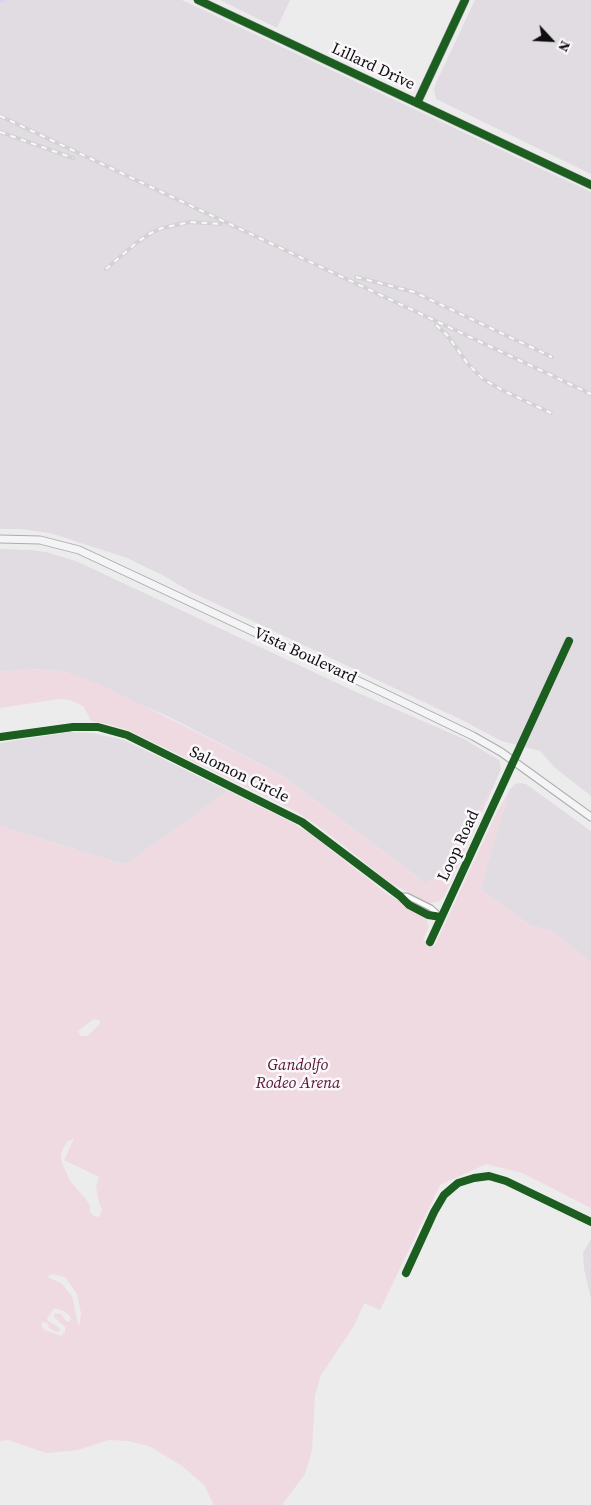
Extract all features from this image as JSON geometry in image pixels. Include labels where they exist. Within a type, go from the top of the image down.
[{"type":"main road","name":"Lillard Drive","points":[[198,0],[591,184]]},
{"type":"main road","points":[[417,103],[465,0]]},
{"type":"main road","name":"Vista Boulevard","points":[[0,539],[40,540],[70,547],[85,553],[450,724],[514,762],[591,817]]},
{"type":"street","name":"Loop Road","points":[[430,942],[569,641]]},
{"type":"street","name":"Salomon Circle","points":[[0,737],[72,726],[98,727],[127,735],[302,822],[400,896],[409,906],[428,915],[441,917]]},
{"type":"street","name":"Salomon Circle","points":[[400,896],[407,896],[431,908],[441,917]]},
{"type":"street","points":[[406,1273],[434,1212],[444,1195],[458,1183],[474,1178],[489,1176],[506,1181],[591,1222]]},
{"type":"shaded area","points":[[0,0],[182,0],[591,192],[591,796],[555,768],[540,751],[501,741],[464,721],[191,592],[127,558],[50,533],[19,529],[0,529]]},
{"type":"shaded area","points":[[220,0],[290,0],[277,28]]},
{"type":"shaded area","points":[[475,0],[591,0],[591,174],[436,99],[435,85]]},
{"type":"shaded area","points":[[0,549],[46,552],[76,561],[354,691],[464,739],[499,760],[501,769],[493,788],[435,877],[428,882],[424,882],[280,774],[167,716],[63,671],[28,669],[0,672]]},
{"type":"shaded area","points":[[69,732],[93,733],[124,740],[228,791],[128,863],[119,863],[0,826],[0,743]]},
{"type":"shaded area","points":[[515,784],[526,784],[591,831],[591,962],[550,930],[531,926],[480,889],[510,789]]},
{"type":"shaded area","points":[[591,1239],[591,1299],[584,1269],[583,1253]]},
{"type":"green space","points":[[28,669],[63,671],[102,685],[280,774],[424,882],[428,882],[435,877],[493,788],[444,897],[438,902],[429,903],[392,884],[321,828],[297,812],[128,730],[91,721],[84,707],[70,700],[59,699],[0,708],[0,672]]},
{"type":"green space","name":"Gandolfo Rodeo Arena","points":[[510,789],[480,889],[531,926],[550,930],[591,962],[591,1208],[522,1173],[486,1164],[440,1185],[380,1310],[364,1303],[354,1326],[321,1375],[315,1395],[312,1450],[305,1474],[282,1505],[214,1505],[204,1485],[182,1466],[149,1446],[128,1441],[109,1440],[78,1450],[46,1453],[8,1440],[0,1441],[0,826],[119,863],[128,863],[228,791],[308,832],[387,894],[425,916],[429,926],[423,940],[435,945],[497,812]],"holes":[[[94,1019],[100,1022],[87,1036],[81,1036],[78,1031]],[[74,1139],[64,1160],[99,1177],[96,1186],[102,1210],[99,1217],[94,1216],[90,1212],[90,1205],[70,1181],[62,1163],[61,1154],[68,1141]],[[52,1274],[65,1277],[77,1294],[81,1313],[79,1327],[72,1296],[61,1283],[48,1276]],[[54,1308],[64,1311],[71,1317],[70,1321],[67,1322],[61,1314],[55,1313],[54,1317],[65,1327],[65,1332],[61,1336],[45,1330],[41,1326],[42,1322],[48,1323],[49,1328],[57,1332],[59,1331],[60,1328],[47,1319]]]},
{"type":"waterway","points":[[0,2],[4,0]]},
{"type":"railway","points":[[0,116],[591,394]]},
{"type":"railway","points":[[0,132],[73,158]]},
{"type":"railway","points":[[106,269],[135,244],[162,228],[190,222],[221,224]]},
{"type":"railway","points":[[356,277],[414,292],[552,357]]},
{"type":"railway","points":[[436,325],[447,335],[468,364],[483,379],[551,413]]},
{"type":"cycle path","points":[[198,0],[591,185]]},
{"type":"cycle path","points":[[417,103],[465,0]]},
{"type":"cycle path","points":[[430,942],[569,641]]},
{"type":"cycle path","points":[[0,737],[73,727],[98,727],[127,735],[302,822],[400,896],[409,905],[428,915],[441,917]]},
{"type":"cycle path","points":[[406,1273],[434,1212],[444,1195],[458,1183],[474,1178],[489,1176],[506,1181],[591,1222]]}]
